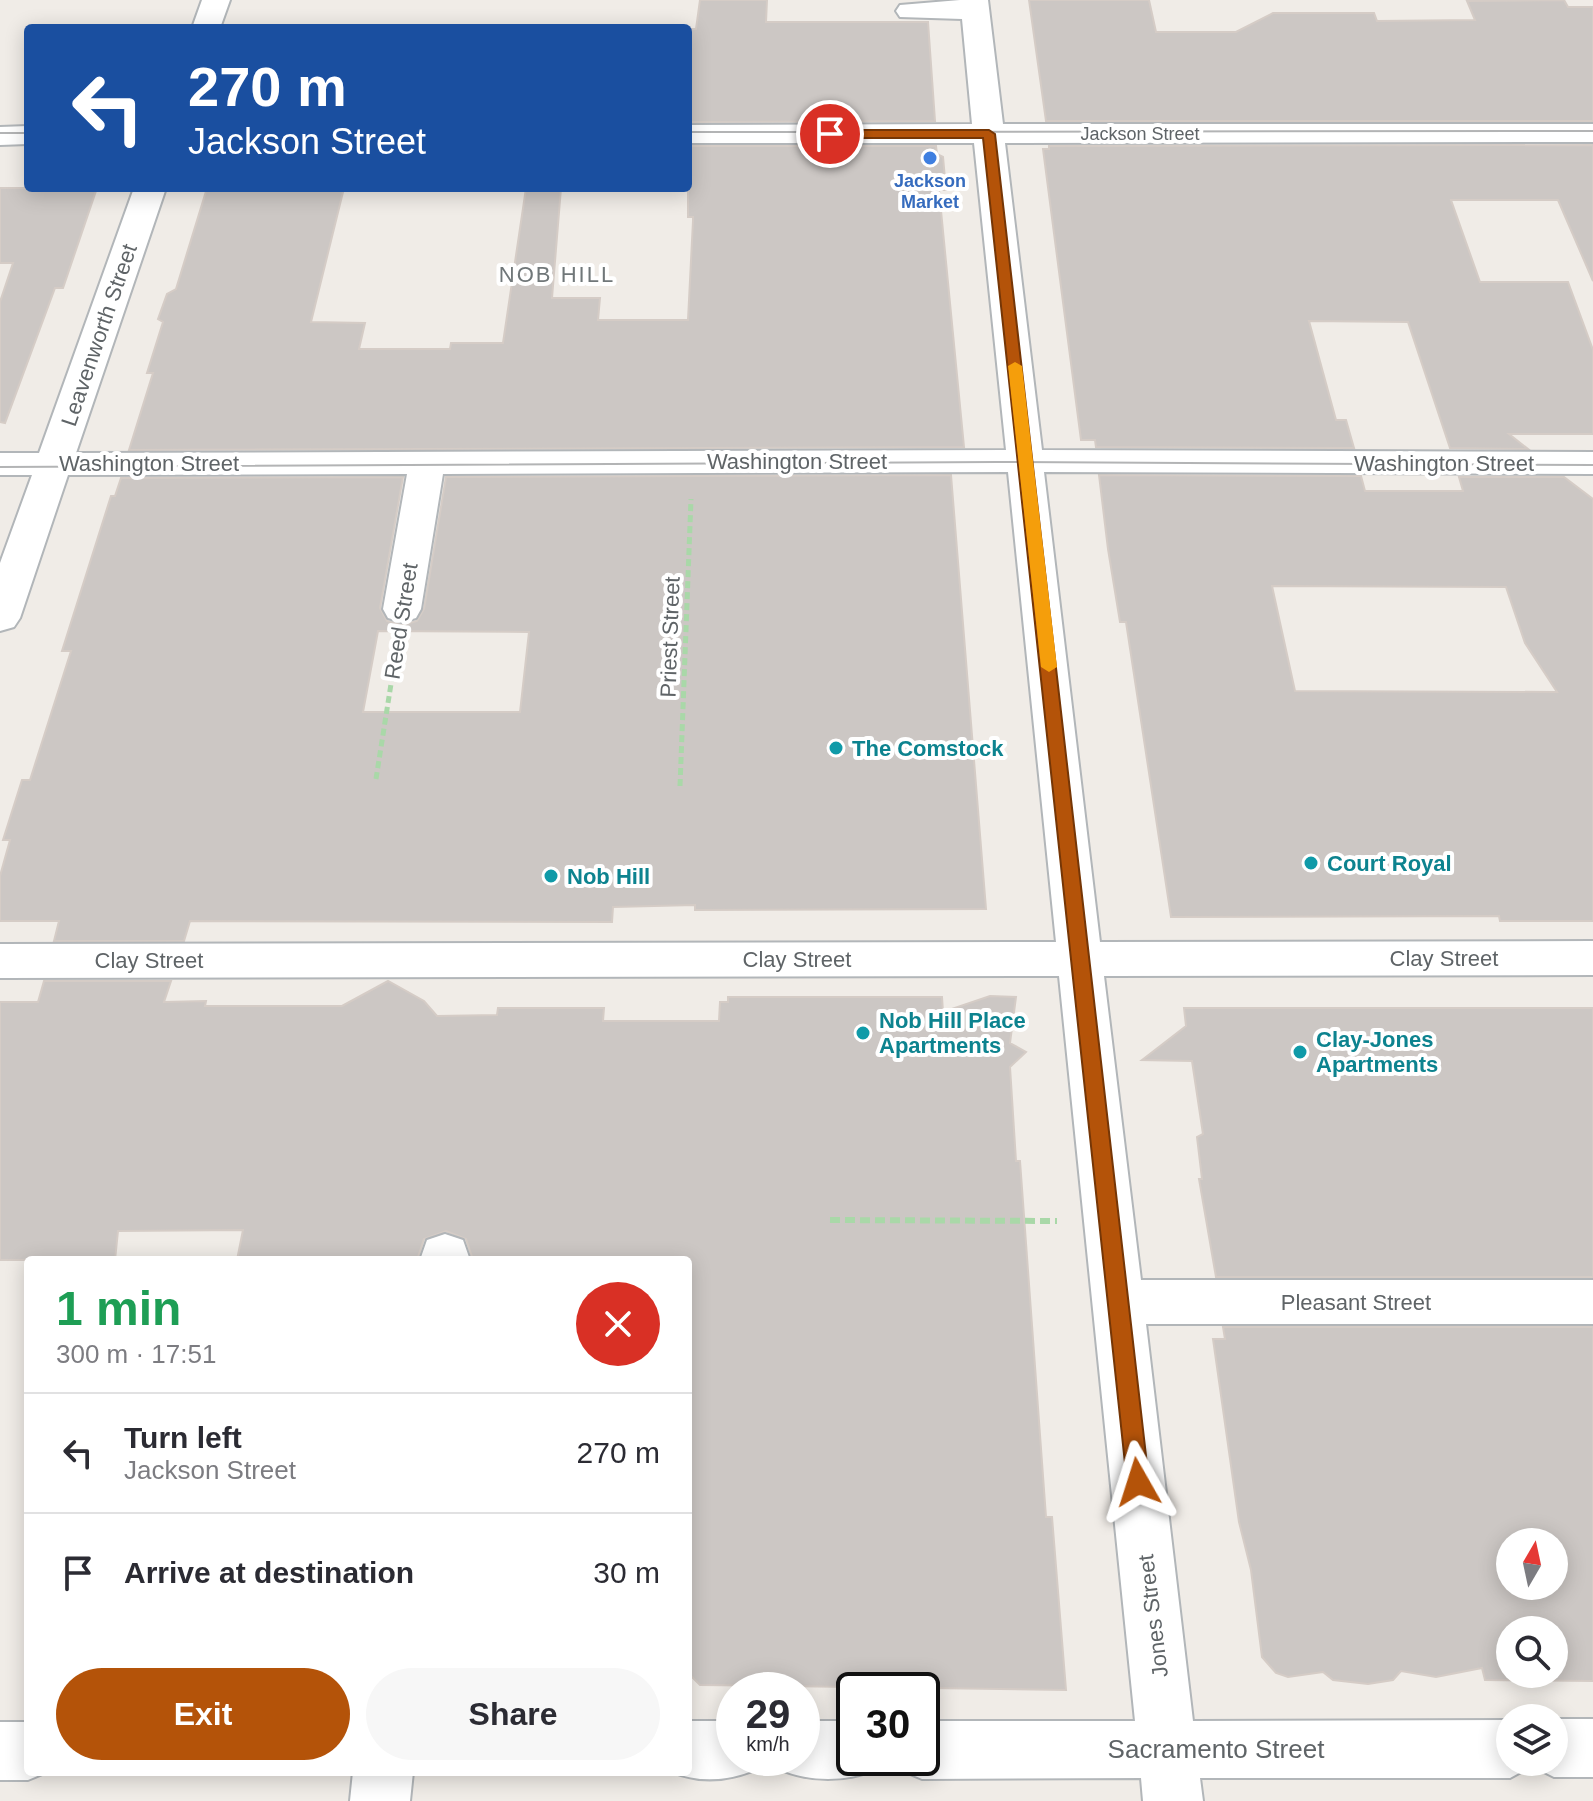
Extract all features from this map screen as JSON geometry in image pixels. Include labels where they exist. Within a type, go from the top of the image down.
[{"type":"street","points":[[207,24],[216,0]]},
{"type":"street","points":[[910,11],[974,5]]},
{"type":"street","name":"Jones Street","points":[[974,5],[1171,1775]]},
{"type":"street","name":"Jackson Street","points":[[692,134],[1593,133]]},
{"type":"street","points":[[0,136],[24,135]]},
{"type":"street","name":"Leavenworth Street","points":[[0,618],[149,192]]},
{"type":"street","name":"Reed Street","points":[[402,609],[427,462]]},
{"type":"street","name":"Washington Street","points":[[0,464],[1593,463]]},
{"type":"street","name":"Clay Street","points":[[0,961],[1593,958]]},
{"type":"street","name":"Pleasant Street","points":[[1118,1302],[1593,1302]]},
{"type":"street","points":[[1568,1748],[1593,1748]]},
{"type":"street","points":[[692,1750],[716,1750]]},
{"type":"street","name":"Sacramento Street","points":[[940,1752],[1171,1775],[1496,1750]]},
{"type":"street","points":[[0,1751],[24,1751]]},
{"type":"street","points":[[380,1801],[383,1776]]},
{"type":"path","name":"Priest Street","points":[[680,786],[691,489]]},
{"type":"path","name":"Reed Street","points":[[376,779],[402,609]]},
{"type":"path","points":[[830,1220],[1109,1221]]},
{"type":"building","points":[[700,0],[767,0],[766,22],[928,22],[935,121],[692,122],[692,29],[696,29]]},
{"type":"building","points":[[1029,0],[1149,0],[1156,32],[1236,32],[1273,13],[1374,13],[1377,21],[1475,20],[1467,1],[1564,0],[1568,7],[1593,7],[1593,121],[1046,121]]},
{"type":"building","points":[[1593,145],[1593,281],[1558,200],[1451,200],[1480,282],[1568,282],[1593,350],[1593,434],[1509,434],[1528,449],[1450,448],[1408,322],[1309,321],[1336,420],[1346,420],[1354,448],[1096,447],[1095,440],[1081,440],[1043,149],[1049,149],[1049,146]]},
{"type":"building","points":[[692,146],[936,146],[937,154],[943,157],[946,190],[939,190],[964,447],[129,450],[153,373],[147,373],[163,322],[158,319],[167,294],[176,289],[206,192],[343,192],[311,322],[365,323],[359,349],[450,349],[451,343],[503,343],[525,192],[561,192],[552,298],[600,298],[598,320],[688,320],[693,217],[688,217],[688,192],[692,192]]},
{"type":"building","points":[[0,188],[24,188],[24,192],[96,192],[63,288],[55,288],[5,423],[0,422],[0,302],[13,263],[0,263]]},
{"type":"building","points":[[951,475],[986,909],[695,910],[695,905],[613,907],[612,922],[190,921],[184,941],[54,941],[59,921],[0,921],[0,876],[10,840],[3,840],[22,780],[30,780],[71,651],[62,651],[111,496],[115,496],[121,478],[403,477],[380,608],[387,621],[403,625],[417,621],[424,609],[446,477]],"holes":[[[378,631],[529,632],[520,712],[363,712]]]},
{"type":"building","points":[[1099,475],[1361,476],[1365,491],[1463,491],[1459,477],[1564,477],[1593,499],[1593,921],[1500,921],[1499,916],[1171,917],[1126,622],[1120,622]],"holes":[[[1272,586],[1506,587],[1525,643],[1557,692],[1295,691]]]},
{"type":"building","points":[[44,981],[171,981],[164,1002],[206,1001],[205,1006],[342,1006],[388,981],[424,1001],[437,1016],[497,1015],[498,1008],[604,1008],[603,1021],[719,1021],[720,1002],[728,1002],[728,997],[942,997],[943,1012],[990,996],[1016,997],[1010,1043],[1026,1052],[1010,1067],[1016,1161],[1020,1161],[1046,1517],[1052,1517],[1066,1690],[940,1688],[940,1672],[836,1672],[836,1687],[820,1687],[820,1672],[716,1672],[716,1685],[700,1685],[692,1677],[692,1256],[472,1256],[466,1239],[446,1231],[424,1239],[418,1256],[238,1256],[243,1230],[118,1231],[115,1256],[24,1256],[24,1260],[0,1260],[0,1002],[38,1002]]},
{"type":"building","points":[[1184,1008],[1593,1008],[1593,1277],[1216,1277],[1199,1179],[1202,1179],[1197,1137],[1203,1134],[1192,1061],[1142,1060],[1186,1026]]},
{"type":"building","points":[[1223,1327],[1593,1327],[1593,1681],[1568,1681],[1568,1616],[1496,1616],[1496,1680],[1485,1680],[1482,1668],[1436,1677],[1401,1671],[1393,1680],[1368,1684],[1333,1680],[1323,1672],[1288,1677],[1276,1673],[1262,1657],[1213,1339],[1225,1339]]},
{"type":"tram line","points":[[692,132],[1593,131]]},
{"type":"tram line","points":[[0,133],[24,133]]},
{"type":"tram line","points":[[0,467],[996,462],[1593,465]]},
{"type":"slow traffic","points":[[1015,366],[1049,667]]},
{"type":"place","name":"Jackson Market","points":[[930,158]]},
{"type":"place","name":"The Comstock","points":[[836,748]]},
{"type":"place","name":"Court Royal","points":[[1311,863]]},
{"type":"place","name":"Nob Hill","points":[[551,876]]},
{"type":"place","name":"Nob Hill Place Apartments","points":[[863,1033]]},
{"type":"place","name":"Clay-Jones Apartments","points":[[1300,1052]]},
{"type":"district","name":"NOB HILL","points":[[557,274]]},
{"type":"route","points":[[830,134],[989,134],[1138,1482]]}]
